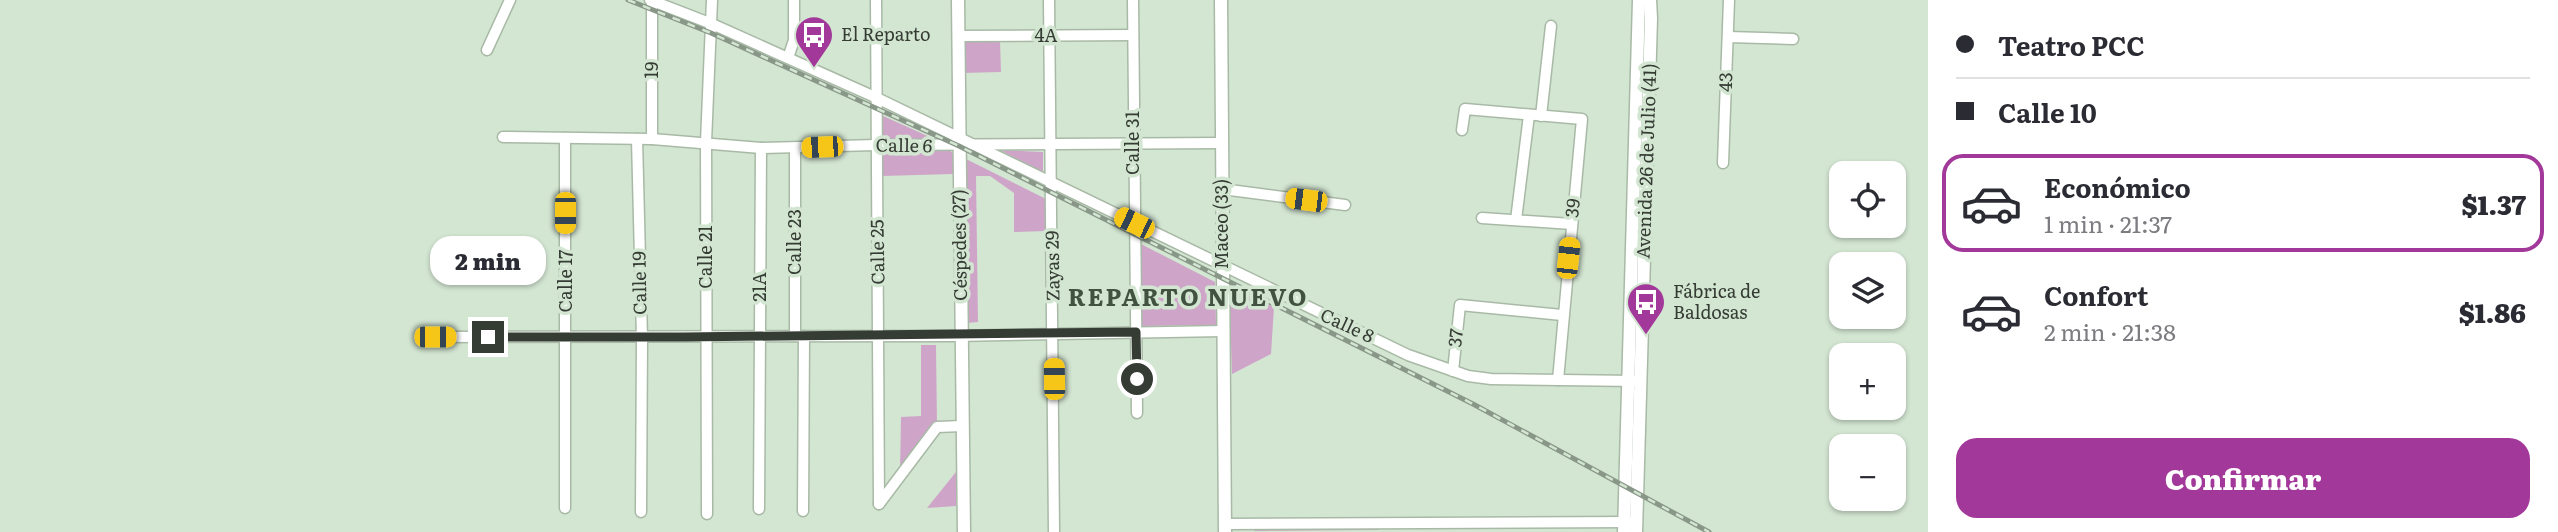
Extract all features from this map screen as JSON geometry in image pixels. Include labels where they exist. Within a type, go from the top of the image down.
[{"type":"main road","name":"Céspedes (27)","points":[[958,0],[964,532]]},
{"type":"main road","name":"Maceo (33)","points":[[1221,0],[1225,528]]},
{"type":"main road","name":"Avenida 26 de Julio (41)","points":[[1635,381],[1639,0]]},
{"type":"main road","name":"Avenida 26 de Julio (41)","points":[[1630,527],[1650,0]]},
{"type":"street","points":[[487,50],[510,0]]},
{"type":"street","name":"Calle 8","points":[[651,0],[712,24],[877,98],[959,142],[975,145],[1408,355],[1453,371],[1491,379],[1635,381]]},
{"type":"street","name":"19","points":[[651,0],[652,139]]},
{"type":"street","name":"Calle 21","points":[[707,514],[706,142],[712,0]]},
{"type":"street","points":[[788,58],[794,40],[794,0]]},
{"type":"street","name":"Calle 25","points":[[876,0],[879,503],[937,427],[962,426]]},
{"type":"street","name":"Zayas 29","points":[[1049,0],[1055,532]]},
{"type":"street","name":"Calle 31","points":[[1133,0],[1137,413]]},
{"type":"street","name":"43","points":[[1723,163],[1729,0]]},
{"type":"street","points":[[1462,130],[1465,108],[1541,116],[1551,26]]},
{"type":"street","name":"4A","points":[[958,36],[1133,36]]},
{"type":"street","points":[[1728,37],[1793,39]]},
{"type":"street","points":[[1516,220],[1529,115]]},
{"type":"street","name":"39","points":[[1541,116],[1582,119],[1558,380]]},
{"type":"street","name":"Calle 6","points":[[503,137],[652,139],[761,148],[959,142]]},
{"type":"street","name":"Calle 17","points":[[565,138],[565,508]]},
{"type":"street","name":"Calle 19","points":[[637,139],[642,338],[641,512]]},
{"type":"street","points":[[975,145],[1222,143]]},
{"type":"street","name":"21A","points":[[759,509],[761,148]]},
{"type":"street","name":"Calle 23","points":[[795,148],[803,511]]},
{"type":"street","points":[[1222,189],[1345,205]]},
{"type":"street","points":[[1482,218],[1572,224]]},
{"type":"street","name":"37","points":[[1453,371],[1460,305],[1562,315]]},
{"type":"street","points":[[435,337],[642,338],[1223,331]]},
{"type":"street","points":[[1225,528],[1630,527]]},
{"type":"shaded area","points":[[963,41],[1000,41],[1001,72],[963,73]]},
{"type":"shaded area","points":[[881,115],[943,143],[882,142]]},
{"type":"shaded area","points":[[882,150],[950,150],[953,154],[953,174],[882,176]]},
{"type":"shaded area","points":[[1000,150],[1043,152],[1043,173]]},
{"type":"shaded area","points":[[966,159],[1046,199],[1046,231],[1014,232],[1014,193],[990,176],[976,176],[978,322],[967,323]]},
{"type":"shaded area","points":[[1139,243],[1215,282],[1216,325],[1141,326]]},
{"type":"shaded area","points":[[1229,287],[1274,307],[1271,354],[1232,374]]},
{"type":"shaded area","points":[[921,345],[936,345],[937,425],[900,472],[901,417],[921,416]]},
{"type":"shaded area","points":[[956,472],[956,506],[927,508]]},
{"type":"shaded area","points":[[1378,527],[1378,530],[1254,531],[1257,528]]},
{"type":"railway","points":[[628,0],[711,33],[959,146],[1473,404],[1709,532]]},
{"type":"place","name":"El Reparto","points":[[814,69]]},
{"type":"place","name":"Fábrica de Baldosas","points":[[1646,336]]},
{"type":"district","name":"REPARTO NUEVO","points":[[1188,298]]},
{"type":"route","points":[[488,337],[1136,332],[1137,379]]}]
